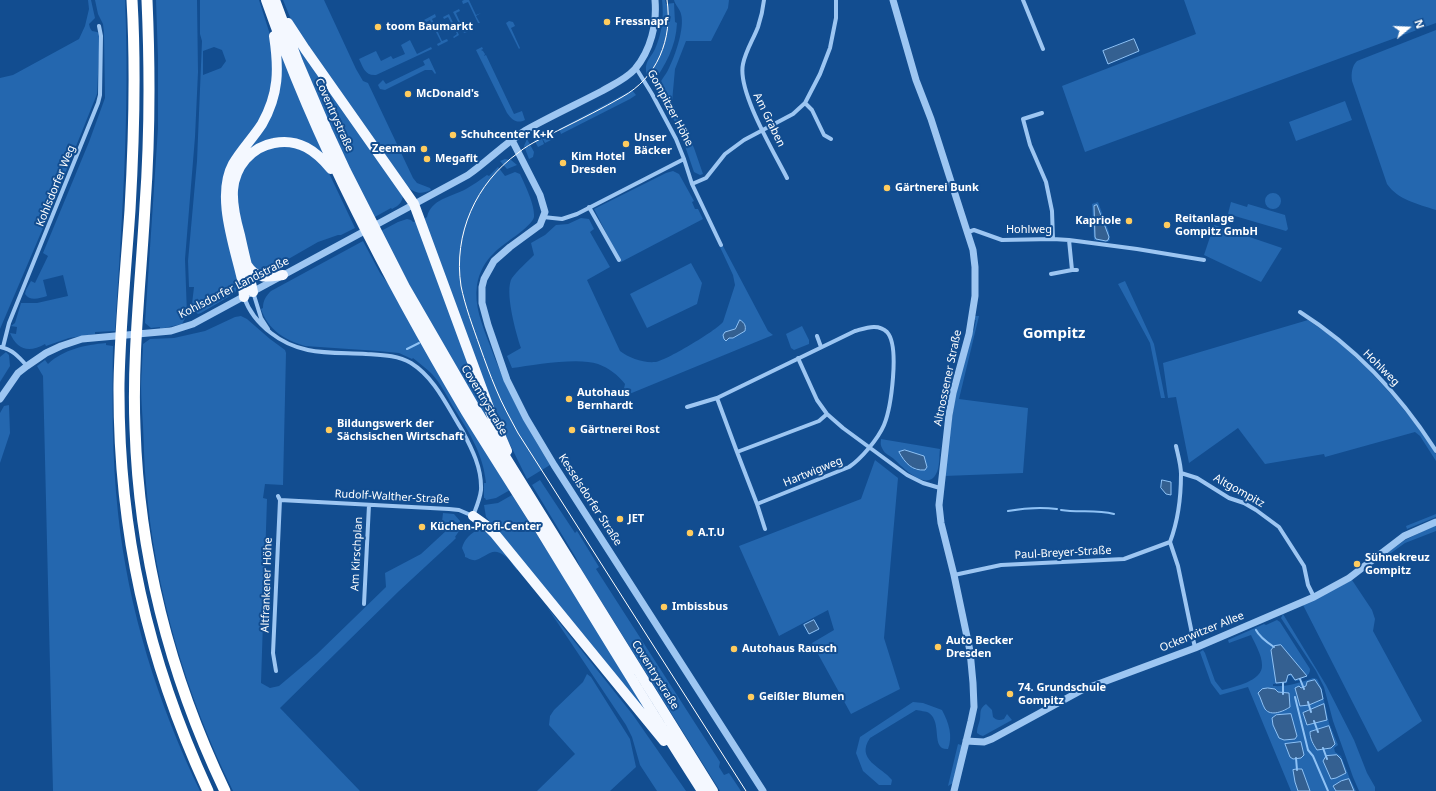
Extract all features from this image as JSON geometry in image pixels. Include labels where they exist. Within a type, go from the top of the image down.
[{"type":"highway","points":[[132,0],[134,93],[133,163],[119,383],[123,487],[136,577],[152,641],[177,718],[208,791]]},
{"type":"highway","points":[[147,0],[149,50],[148,153],[134,382],[138,485],[145,538],[163,625],[183,692],[199,734],[225,791]]},
{"type":"highway","points":[[266,0],[304,100],[339,178],[393,283],[467,414],[702,791]]},
{"type":"highway","points":[[276,3],[305,49],[414,204],[492,416],[521,482]]},
{"type":"highway","name":"Coventrystraße","points":[[276,3],[298,62],[330,137],[401,280],[475,408],[574,570],[713,791]]},
{"type":"highway","points":[[244,297],[242,278],[226,210],[225,192],[227,179],[233,164],[262,124],[275,91],[278,63],[271,16]]},
{"type":"highway","points":[[253,292],[237,222],[233,191],[236,175],[243,161],[261,147],[283,142],[294,142],[313,150],[339,178]]},
{"type":"highway","points":[[247,265],[252,272],[259,276],[284,275]]},
{"type":"highway","points":[[473,516],[487,526],[500,539],[652,727],[685,765]]},
{"type":"street","points":[[636,68],[650,42],[655,26],[655,0]]},
{"type":"street","name":"Am Graben","points":[[764,0],[758,27],[745,53],[742,67],[744,86],[763,130],[788,178]]},
{"type":"street","points":[[692,184],[706,178],[725,154],[744,140],[792,114],[805,103],[820,74],[830,48],[836,18],[836,0]]},
{"type":"street","name":"Altnossener Straße","points":[[892,0],[916,80],[931,119],[968,232],[974,260],[975,296],[969,334],[953,393],[949,415],[939,505],[941,523],[954,575],[971,657],[973,683],[974,706],[954,791]]},
{"type":"street","points":[[1023,0],[1043,49]]},
{"type":"street","name":"Kohlsdorfer Weg","points":[[27,366],[15,353],[1,347],[98,103],[100,95],[101,36],[99,26]]},
{"type":"street","name":"Gompitzer Höhe","points":[[414,204],[468,175],[512,140],[543,120],[623,79],[636,68],[652,94],[676,139],[684,158],[577,214],[562,219],[544,217]]},
{"type":"street","points":[[805,103],[812,110],[824,136],[831,139]]},
{"type":"street","points":[[1042,113],[1022,119],[1030,145],[1046,182],[1052,211],[1053,239]]},
{"type":"street","points":[[512,140],[540,195],[544,217]]},
{"type":"street","points":[[684,158],[692,184],[721,245]]},
{"type":"street","name":"Kohlsdorfer Landstraße","points":[[0,399],[18,373],[46,353],[82,339],[171,331],[193,324],[414,204]]},
{"type":"street","points":[[589,207],[619,260]]},
{"type":"street","name":"Kesselsdorfer Straße","points":[[544,217],[540,225],[534,231],[510,247],[494,261],[483,283],[483,310],[508,380],[526,418],[554,465],[763,791]]},
{"type":"street","name":"Hohlweg","points":[[968,232],[974,230],[1002,240],[1069,240],[1204,260]]},
{"type":"street","points":[[1051,274],[1074,270],[1069,240]]},
{"type":"street","points":[[253,292],[261,318],[271,333]]},
{"type":"street","points":[[244,297],[248,309],[262,326],[290,345],[306,350],[388,356],[403,360],[420,369],[430,379],[440,393],[477,460],[481,490],[473,516]]},
{"type":"street","name":"Hohlweg","points":[[1300,312],[1335,338],[1367,365],[1400,401],[1421,427],[1436,451]]},
{"type":"street","name":"Hartwigweg","points":[[757,504],[849,467],[863,455],[883,426],[894,368],[894,348],[892,339],[880,328],[872,326],[855,331],[821,347]]},
{"type":"street","points":[[687,407],[717,398],[821,347],[817,336]]},
{"type":"street","points":[[798,358],[817,400],[827,414],[843,428],[908,475],[923,483],[940,488]]},
{"type":"street","points":[[717,398],[765,529]]},
{"type":"street","points":[[737,452],[819,421],[827,414]]},
{"type":"street","points":[[1176,446],[1181,473],[1178,509],[1174,531],[1170,542],[1178,566],[1195,648]]},
{"type":"street","name":"Altgompitz","points":[[1181,473],[1197,478],[1229,498],[1244,503],[1279,527],[1304,566],[1308,585],[1314,597]]},
{"type":"street","name":"Rudolf-Walther-Straße","points":[[279,498],[449,509],[459,510],[473,516]]},
{"type":"street","name":"Altfrankener Höhe","points":[[276,671],[273,653],[279,498]]},
{"type":"street","name":"Am Kirschplan","points":[[364,604],[369,505]]},
{"type":"street","name":"Ockerwitzer Allee","points":[[966,741],[977,742],[988,740],[1082,690],[1195,648],[1314,597],[1349,578],[1404,536],[1436,522]]},
{"type":"street","name":"Paul-Breyer-Straße","points":[[954,575],[1001,565],[1124,559],[1170,542]]},
{"type":"shaded area","points":[[88,0],[91,0],[95,18],[89,24],[90,28],[92,31],[100,34],[97,94],[46,221],[0,329],[0,78],[13,75],[79,39],[85,26],[89,9]]},
{"type":"shaded area","points":[[95,0],[125,0],[127,83],[126,125],[123,207],[115,331],[95,332],[95,334],[69,338],[46,346],[45,344],[29,349],[16,343],[10,333],[16,334],[17,327],[11,326],[15,323],[21,303],[37,303],[68,296],[63,275],[43,280],[47,296],[32,299],[25,294],[31,281],[35,283],[48,256],[43,253],[89,142],[105,98],[104,33],[103,24],[98,14]]},
{"type":"shaded area","points":[[156,0],[197,0],[198,72],[195,137],[185,259],[187,315],[182,324],[160,329],[160,327],[151,328],[145,323],[158,128]]},
{"type":"shaded area","points":[[200,0],[259,0],[273,44],[275,74],[263,116],[229,163],[238,281],[237,288],[235,293],[198,314],[192,309],[194,287],[189,287],[188,261],[197,161],[202,41],[200,34]],"holes":[[[214,47],[222,50],[226,61],[221,68],[203,75],[203,51]]]},
{"type":"shaded area","points":[[283,0],[324,0],[356,69],[363,81],[368,83],[413,178],[417,183],[430,188],[431,190],[418,192],[406,186],[305,43],[290,17]]},
{"type":"shaded area","points":[[469,0],[476,15],[481,13],[476,16],[480,23],[478,23],[468,2],[463,4],[462,1]]},
{"type":"shaded area","points":[[662,0],[665,0],[666,4],[674,3],[675,22],[677,23],[676,32],[669,56],[652,84],[647,74],[646,67],[655,49],[661,31],[663,19]]},
{"type":"shaded area","points":[[674,0],[729,0],[728,8],[711,41],[686,41],[675,69],[672,102],[694,148],[703,174],[700,175],[694,172],[685,146],[686,143],[658,90],[674,56],[681,34],[681,14]]},
{"type":"shaded area","points":[[1184,0],[1436,0],[1436,23],[1085,152],[1062,86],[1196,34]]},
{"type":"shaded area","points":[[459,9],[460,11],[456,13],[464,31],[469,29],[470,31],[464,33],[453,12]]},
{"type":"shaded area","points":[[435,14],[436,17],[432,19],[442,41],[447,39],[448,41],[438,46],[437,44],[441,42],[430,20],[426,22],[424,20]]},
{"type":"shaded area","points":[[449,14],[459,35],[454,38],[453,37],[457,34],[448,17],[444,19],[443,17]]},
{"type":"shaded area","points":[[509,21],[513,22],[515,26],[511,28],[520,48],[519,49],[506,23]]},
{"type":"shaded area","points":[[1436,30],[1436,210],[1403,198],[1387,184],[1352,81],[1352,75],[1353,67],[1357,61]]},
{"type":"shaded area","points":[[291,31],[403,196],[401,202],[394,208],[391,208],[373,218],[320,102]]},
{"type":"shaded area","points":[[1134,39],[1139,51],[1108,64],[1103,51]]},
{"type":"shaded area","points":[[410,40],[417,54],[431,47],[432,49],[376,75],[369,74],[363,68],[359,59],[376,51],[381,61],[391,56],[393,59],[405,54],[401,45]]},
{"type":"shaded area","points":[[482,47],[483,49],[481,50],[485,54],[484,56],[486,55],[514,114],[522,111],[525,120],[520,122],[515,121],[507,113],[476,50]]},
{"type":"shaded area","points":[[279,54],[281,54],[325,156],[275,140],[238,167],[232,174],[258,136]]},
{"type":"shaded area","points":[[429,58],[436,73],[435,74],[432,70],[425,70],[385,90],[380,89],[378,85],[383,80],[386,84],[425,65],[423,61]]},
{"type":"shaded area","points":[[632,90],[636,95],[630,99],[561,134],[559,129]]},
{"type":"shaded area","points":[[1345,101],[1352,120],[1296,141],[1289,122]]},
{"type":"shaded area","points":[[539,133],[546,134],[551,140],[545,143],[541,136],[544,144],[538,147],[532,136]]},
{"type":"shaded area","points":[[527,139],[534,152],[533,157],[529,159],[524,146]]},
{"type":"shaded area","points":[[284,145],[309,152],[328,171],[355,228],[341,235],[318,242],[271,269],[258,269],[256,271],[249,262],[236,199],[239,177],[251,159],[262,151]]},
{"type":"shaded area","points":[[505,159],[511,160],[517,165],[507,169],[500,161]]},
{"type":"shaded area","points":[[498,167],[505,176],[515,172],[520,174],[531,201],[534,217],[528,226],[498,249],[485,263],[478,281],[476,293],[481,322],[495,359],[524,421],[550,465],[527,479],[496,416],[424,219],[437,202],[466,189],[487,175],[489,176]]},
{"type":"shaded area","points":[[673,171],[679,174],[694,201],[692,202],[695,209],[698,209],[703,219],[621,262],[594,209],[666,173]]},
{"type":"shaded area","points":[[1270,193],[1276,193],[1281,198],[1279,207],[1276,209],[1270,209],[1265,204],[1265,198]]},
{"type":"shaded area","points":[[1098,202],[1109,232],[1110,240],[1108,242],[1094,240],[1092,204]]},
{"type":"shaded area","points":[[1231,202],[1247,207],[1248,204],[1285,215],[1288,229],[1286,231],[1228,214]]},
{"type":"shaded area","points":[[1097,205],[1109,237],[1106,241],[1096,239],[1095,237],[1094,206]]},
{"type":"shaded area","points":[[581,218],[589,219],[594,229],[590,232],[610,267],[587,280],[620,351],[624,354],[641,361],[660,361],[701,338],[723,322],[735,285],[733,275],[720,247],[723,246],[768,331],[773,335],[622,397],[625,384],[613,372],[598,364],[568,361],[512,368],[507,356],[521,348],[516,333],[510,302],[509,292],[512,278],[534,255],[531,243],[545,235],[556,225],[568,224]]},
{"type":"shaded area","points":[[407,219],[413,222],[416,221],[498,439],[427,318],[381,231]]},
{"type":"shaded area","points":[[1214,225],[1282,248],[1261,282],[1204,255]]},
{"type":"shaded area","points":[[363,241],[380,273],[393,290],[510,490],[496,498],[486,500],[484,498],[484,483],[486,483],[482,461],[474,442],[438,381],[430,372],[413,358],[412,359],[399,353],[305,346],[291,341],[278,333],[268,323],[264,316],[261,309],[263,308],[265,298],[271,291]]},
{"type":"shaded area","points":[[691,263],[702,283],[697,304],[647,328],[630,294]]},
{"type":"shaded area","points":[[1125,281],[1154,344],[1165,398],[1161,398],[1150,343],[1118,284]]},
{"type":"shaded area","points":[[241,316],[247,319],[285,350],[286,353],[283,485],[265,484],[263,498],[267,499],[261,683],[270,688],[279,686],[317,654],[386,587],[385,573],[421,554],[447,530],[442,522],[443,513],[454,514],[460,521],[459,531],[455,537],[456,538],[399,591],[280,708],[360,791],[233,791],[216,755],[187,680],[165,603],[150,524],[145,477],[141,390],[143,344],[150,339],[174,338],[205,331],[235,317]]},
{"type":"shaded area","points":[[975,316],[979,316],[959,399],[1028,408],[1023,473],[944,476],[955,397],[972,331],[974,330],[976,320]]},
{"type":"shaded area","points":[[740,320],[745,325],[745,331],[733,338],[729,338],[726,341],[723,335],[725,332],[735,329]]},
{"type":"shaded area","points":[[1308,320],[1334,338],[1366,367],[1391,394],[1419,428],[1436,454],[1436,461],[1420,436],[1415,432],[1325,457],[1324,454],[1265,464],[1238,428],[1189,463],[1176,397],[1168,398],[1163,363]]},
{"type":"shaded area","points":[[802,326],[809,340],[809,344],[794,350],[791,348],[786,334]]},
{"type":"shaded area","points":[[106,343],[106,345],[113,346],[115,471],[118,513],[129,585],[137,620],[158,690],[200,791],[53,791],[43,376],[37,366],[45,360],[48,364],[68,351],[90,345]]},
{"type":"shaded area","points":[[6,352],[9,355],[10,366],[0,382],[0,357]]},
{"type":"shaded area","points":[[9,405],[10,433],[0,463],[0,413],[4,406]]},
{"type":"shaded area","points":[[881,439],[940,449],[939,465],[936,474],[932,479],[927,480],[915,476],[903,468],[883,450]],"holes":[[[905,450],[924,456],[925,470],[915,470]]]},
{"type":"shaded area","points":[[905,450],[924,456],[927,467],[925,470],[913,468],[906,463],[899,452]]},
{"type":"shaded area","points":[[875,460],[898,478],[884,638],[900,689],[851,714],[812,643],[834,630],[828,610],[779,636],[739,546],[861,499]]},
{"type":"shaded area","points":[[540,480],[575,533],[577,531],[599,567],[596,569],[720,762],[719,767],[724,775],[729,773],[741,791],[720,791],[581,569],[576,558],[532,485]]},
{"type":"shaded area","points":[[1162,480],[1171,482],[1171,495],[1166,494],[1161,488]]},
{"type":"shaded area","points":[[512,495],[658,727],[486,517],[484,505],[498,503]]},
{"type":"shaded area","points":[[1436,514],[1436,517],[1407,529],[1406,526]]},
{"type":"shaded area","points":[[1436,525],[1436,531],[1405,543],[1384,558],[1381,562],[1380,558],[1405,540]]},
{"type":"shaded area","points":[[479,530],[483,530],[487,533],[490,532],[520,568],[517,570],[507,557],[497,552],[490,553],[476,560],[465,557],[462,548],[464,542],[471,534]]},
{"type":"shaded area","points":[[1352,580],[1372,610],[1375,619],[1373,631],[1422,721],[1378,752],[1303,605]]},
{"type":"shaded area","points":[[547,607],[633,715],[686,791],[657,791],[640,765],[632,737],[626,725]]},
{"type":"shaded area","points":[[1283,614],[1326,685],[1354,740],[1367,773],[1375,787],[1375,791],[1359,791],[1333,721],[1324,687],[1316,671],[1281,618]]},
{"type":"shaded area","points":[[814,620],[819,629],[809,634],[804,625]]},
{"type":"shaded area","points":[[1277,620],[1280,622],[1310,669],[1309,674],[1297,681],[1295,681],[1291,676],[1288,676],[1287,683],[1273,684],[1273,686],[1283,686],[1303,682],[1313,678],[1317,679],[1321,687],[1329,723],[1338,745],[1334,748],[1335,752],[1341,756],[1356,791],[1354,791],[1349,779],[1333,786],[1336,791],[1310,791],[1302,769],[1295,782],[1298,791],[1291,791],[1248,687],[1220,695],[1211,683],[1200,652],[1203,650],[1205,653],[1215,681],[1222,690],[1247,682],[1253,679],[1261,671],[1262,661],[1258,650],[1251,635],[1229,643],[1228,640],[1264,624],[1266,625]],"holes":[[[1281,645],[1291,674],[1288,675],[1286,682],[1276,683]],[[1306,686],[1323,699],[1309,705],[1300,705],[1295,688],[1301,689]],[[1275,689],[1278,692],[1283,692],[1265,709],[1259,693]],[[1301,742],[1301,758],[1285,744]]]},
{"type":"shaded area","points":[[1281,645],[1307,676],[1295,680],[1291,674],[1288,675],[1286,682],[1276,683],[1271,650],[1274,646]]},
{"type":"shaded area","points":[[587,674],[591,677],[630,739],[636,767],[610,791],[537,791],[575,754],[549,725],[550,716],[554,710],[583,682]]},
{"type":"shaded area","points":[[1315,680],[1321,689],[1323,699],[1309,705],[1300,706],[1295,688],[1299,686],[1301,688],[1306,686],[1307,682]]},
{"type":"shaded area","points":[[1262,689],[1275,689],[1278,692],[1289,693],[1290,707],[1274,713],[1271,713],[1265,709],[1258,693]]},
{"type":"shaded area","points":[[913,702],[923,703],[942,710],[950,730],[948,749],[939,745],[933,717],[928,712],[916,710],[870,738],[866,746],[868,758],[892,780],[891,785],[879,785],[863,771],[856,753],[860,737]]},
{"type":"shaded area","points":[[986,704],[992,710],[993,717],[995,719],[1004,719],[1007,714],[1012,720],[983,736],[977,733],[977,731],[981,709]]},
{"type":"shaded area","points":[[1324,704],[1327,720],[1307,725],[1303,713]]},
{"type":"shaded area","points":[[1291,714],[1297,736],[1295,739],[1284,740],[1279,738],[1273,725],[1272,718],[1276,715]]},
{"type":"shaded area","points":[[1329,726],[1335,744],[1331,748],[1317,750],[1312,741],[1310,732]]},
{"type":"shaded area","points":[[1301,742],[1304,755],[1301,758],[1293,759],[1290,757],[1285,744]]},
{"type":"shaded area","points":[[958,744],[961,745],[961,748],[953,783],[948,786]]},
{"type":"shaded area","points":[[1337,755],[1341,759],[1346,773],[1331,779],[1323,761],[1326,756]]},
{"type":"shaded area","points":[[1302,769],[1310,791],[1298,791],[1293,770]]},
{"type":"shaded area","points":[[1349,779],[1354,791],[1336,791],[1333,786],[1341,781]]},
{"type":"waterway","points":[[407,349],[419,343]]},
{"type":"waterway","points":[[1008,511],[1032,508],[1057,509]]},
{"type":"waterway","points":[[1061,510],[1114,514]]},
{"type":"waterway","points":[[1256,630],[1261,637],[1274,647]]},
{"type":"waterway","points":[[1300,679],[1304,689]]},
{"type":"waterway","points":[[1283,683],[1283,694]]},
{"type":"waterway","points":[[1295,697],[1308,750],[1313,756],[1328,791]]},
{"type":"waterway","points":[[1308,702],[1311,712]]},
{"type":"waterway","points":[[1314,721],[1318,732]]},
{"type":"waterway","points":[[1323,748],[1327,759]]},
{"type":"waterway","points":[[1296,758],[1297,770]]},
{"type":"tram line","points":[[667,0],[668,15],[665,43],[660,56],[645,79],[622,97],[540,139],[503,165],[490,179],[479,195],[471,211],[464,229],[459,267],[461,286],[469,316],[501,400],[518,433],[746,791]]},
{"type":"place","name":"Fressnapf","points":[[607,22]]},
{"type":"place","name":"toom Baumarkt","points":[[378,27]]},
{"type":"place","name":"McDonald's","points":[[408,94]]},
{"type":"place","name":"Schuhcenter K+K","points":[[453,135]]},
{"type":"place","name":"Unser Bäcker","points":[[626,144]]},
{"type":"place","name":"Zeeman","points":[[424,149]]},
{"type":"place","name":"Megafit","points":[[427,159]]},
{"type":"place","name":"Kim Hotel Dresden","points":[[563,163]]},
{"type":"place","name":"Gärtnerei Bunk","points":[[887,188]]},
{"type":"place","name":"Kapriole","points":[[1129,221]]},
{"type":"place","name":"Reitanlage Gompitz GmbH","points":[[1167,225]]},
{"type":"place","name":"Autohaus Bernhardt","points":[[569,399]]},
{"type":"place","name":"Bildungswerk der Sächsischen Wirtschaft","points":[[329,430]]},
{"type":"place","name":"Gärtnerei Rost","points":[[572,430]]},
{"type":"place","name":"JET","points":[[620,519]]},
{"type":"place","name":"Küchen-Profi-Center","points":[[422,527]]},
{"type":"place","name":"A.T.U","points":[[690,533]]},
{"type":"place","name":"Sühnekreuz Gompitz","points":[[1357,564]]},
{"type":"place","name":"Imbissbus","points":[[664,607]]},
{"type":"place","name":"Auto Becker Dresden","points":[[938,647]]},
{"type":"place","name":"Autohaus Rausch","points":[[734,649]]},
{"type":"place","name":"74. Grundschule Gompitz","points":[[1010,694]]},
{"type":"place","name":"Geißler Blumen","points":[[751,697]]},
{"type":"district","name":"Gompitz","points":[[1054,334]]}]
